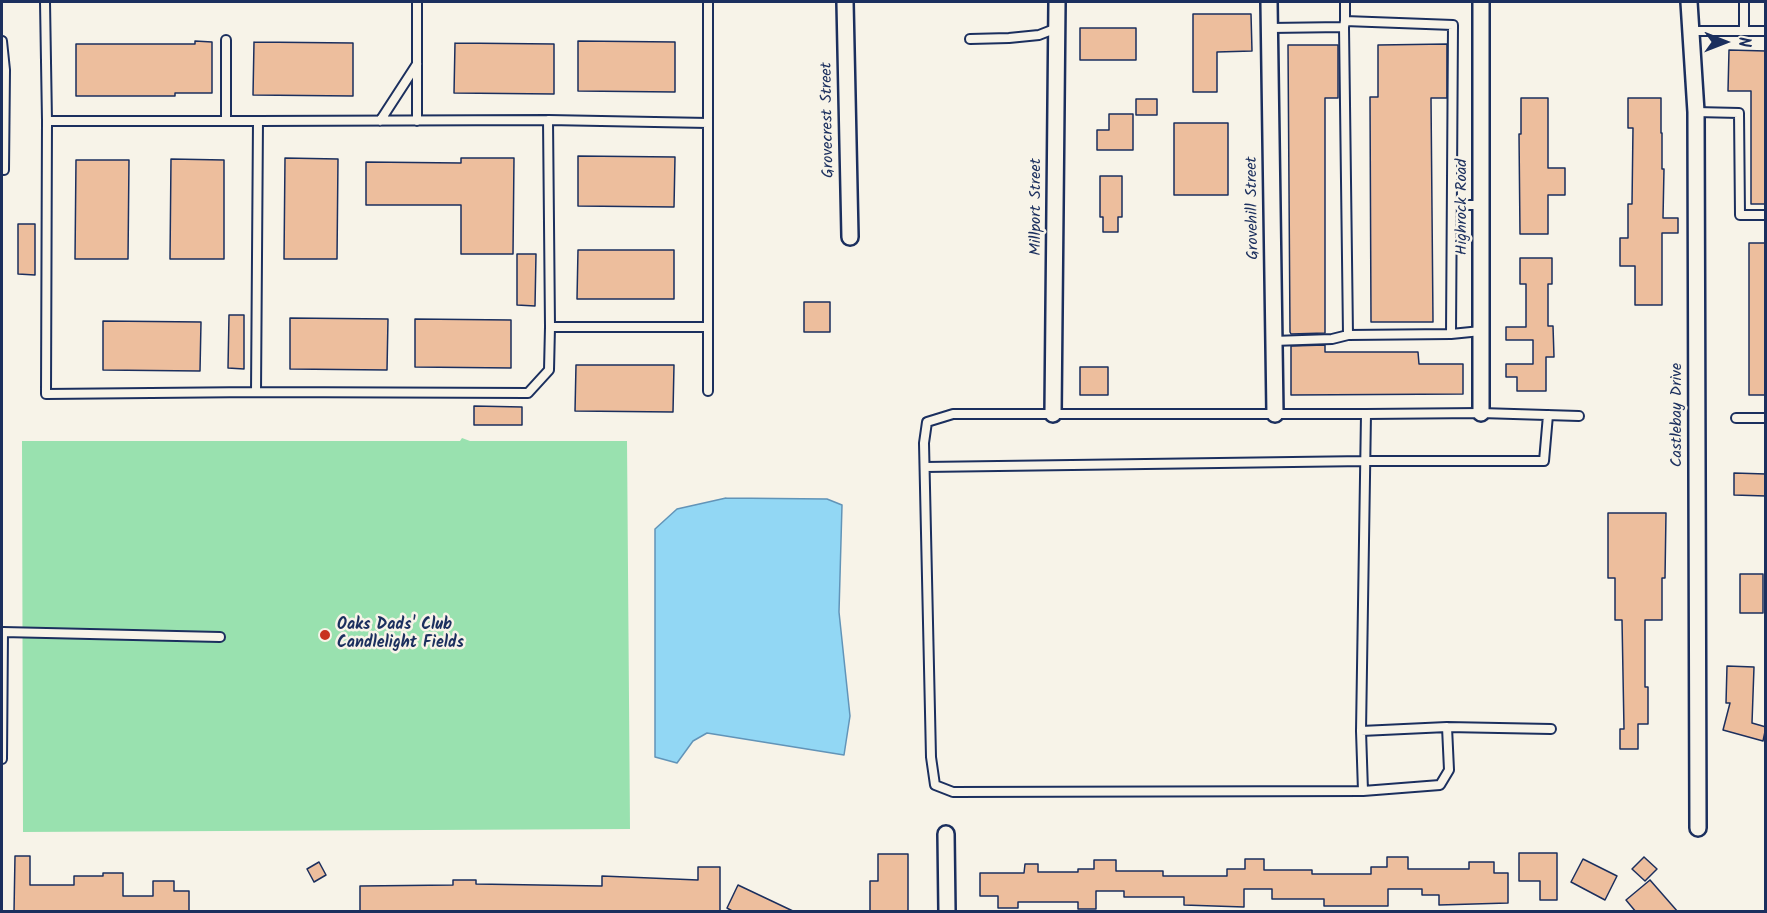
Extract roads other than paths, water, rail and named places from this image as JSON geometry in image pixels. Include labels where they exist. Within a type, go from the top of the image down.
[{"type":"street","name":"Grovecrest Street","points":[[845,2],[850,237]]},
{"type":"street","name":"Millport Street","points":[[1053,414],[1057,2]]},
{"type":"street","name":"Grovehill Street","points":[[1269,2],[1275,414]]},
{"type":"street","name":"Highrock Road","points":[[1481,2],[1481,413]]},
{"type":"street","name":"Castlebay Drive","points":[[1689,2],[1696,112],[1698,828]]},
{"type":"street","points":[[946,834],[947,912]]},
{"type":"lane","points":[[45,2],[46,393],[528,393],[549,370],[548,120]]},
{"type":"lane","points":[[417,2],[417,121]]},
{"type":"lane","points":[[708,2],[708,391]]},
{"type":"lane","points":[[1345,2],[1348,335]]},
{"type":"lane","points":[[1744,2],[1744,31]]},
{"type":"lane","points":[[1270,28],[1345,24],[1453,25],[1451,334]]},
{"type":"lane","points":[[970,39],[1039,35],[1057,28]]},
{"type":"lane","points":[[1691,31],[1766,31]]},
{"type":"lane","points":[[226,40],[226,121]]},
{"type":"lane","points":[[2,41],[4,170]]},
{"type":"lane","points":[[380,121],[417,63]]},
{"type":"lane","points":[[1696,112],[1739,113],[1740,215],[1766,215]]},
{"type":"lane","points":[[47,121],[548,120],[708,123]]},
{"type":"lane","points":[[256,392],[258,121]]},
{"type":"lane","points":[[1453,205],[1482,206]]},
{"type":"lane","points":[[550,327],[708,327]]},
{"type":"lane","points":[[1273,341],[1332,339],[1348,335],[1451,334],[1481,331]]},
{"type":"lane","points":[[1447,727],[1449,770],[1440,785],[1363,791],[953,792],[935,785],[931,757],[925,467],[927,422],[953,414],[1481,413],[1579,416]]},
{"type":"lane","points":[[1363,791],[1361,731],[1366,414]]},
{"type":"lane","points":[[925,467],[1544,461],[1548,415]]},
{"type":"lane","points":[[1736,418],[1766,418]]},
{"type":"lane","points":[[2,759],[3,632],[220,637]]},
{"type":"lane","points":[[1361,731],[1447,727],[1551,729]]},
{"type":"water","points":[[726,498],[827,499],[842,505],[839,612],[850,716],[844,755],[707,733],[693,741],[677,763],[655,757],[655,529],[677,509]]},
{"type":"place","name":"Oaks Dads' Club Candlelight Fields","points":[[325,635]]}]
